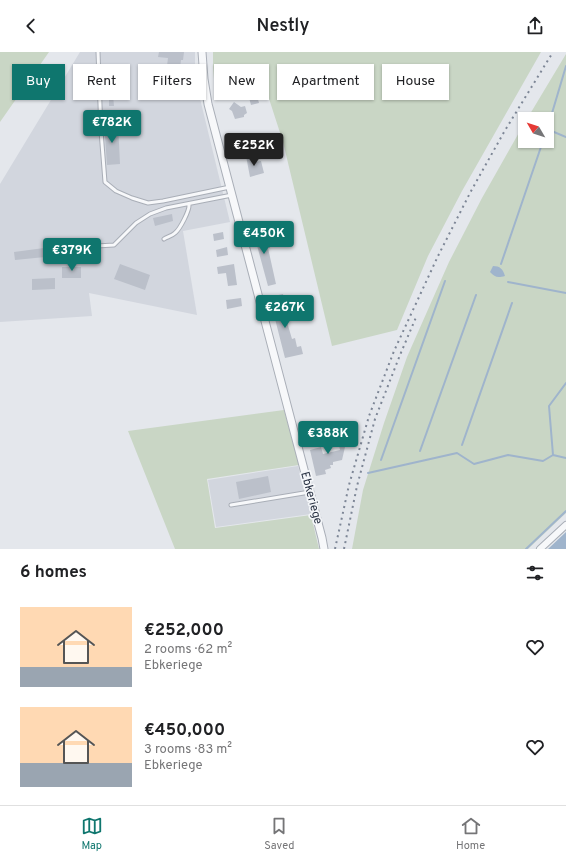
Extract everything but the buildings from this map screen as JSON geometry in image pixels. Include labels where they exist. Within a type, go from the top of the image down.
[{"type":"street","name":"Ebkeriege","points":[[202,52],[208,104],[324,549]]},
{"type":"street","points":[[540,549],[566,525]]},
{"type":"lane","points":[[98,52],[101,131],[106,182],[116,191],[148,203],[230,187]]},
{"type":"lane","points":[[61,248],[114,245],[136,223],[150,214],[166,208],[232,195]]},
{"type":"lane","points":[[164,239],[175,233],[183,221],[190,204]]},
{"type":"lane","points":[[231,505],[310,492]]},
{"type":"shaded area","points":[[80,52],[195,52],[195,64],[138,64],[138,100],[200,100],[230,222],[183,231],[197,315],[89,293],[92,316],[0,322],[0,184],[51,100],[65,100],[65,77]]},
{"type":"shaded area","points":[[298,466],[311,514],[216,527],[208,480]]},
{"type":"green space","points":[[0,52],[49,52],[41,64],[12,64],[12,100],[15,100],[0,122]]},
{"type":"green space","points":[[213,52],[541,52],[462,191],[428,256],[397,330],[332,346],[283,142],[269,99],[269,64],[214,64],[214,79]]},
{"type":"green space","points":[[566,54],[566,513],[528,549],[352,549],[363,490],[384,423],[407,357],[449,262],[482,198],[518,134],[518,148],[554,148],[554,112],[531,112]]},
{"type":"green space","points":[[284,410],[299,465],[207,479],[215,528],[311,515],[319,549],[175,549],[128,431]]},
{"type":"water","points":[[493,266],[501,268],[505,276],[496,277],[493,275],[490,272]]},
{"type":"water","points":[[566,532],[566,549],[548,549]]},
{"type":"waterway","points":[[552,112],[566,66]]},
{"type":"waterway","points":[[554,132],[566,137]]},
{"type":"waterway","points":[[501,264],[541,148]]},
{"type":"waterway","points":[[381,460],[445,281]]},
{"type":"waterway","points":[[508,282],[566,293]]},
{"type":"waterway","points":[[420,451],[476,295]]},
{"type":"waterway","points":[[462,445],[512,303]]},
{"type":"waterway","points":[[553,455],[549,406],[566,383]]},
{"type":"waterway","points":[[368,473],[457,453],[474,464],[508,455],[543,461],[553,455],[566,458]]},
{"type":"waterway","points":[[526,549],[566,511]]},
{"type":"railway","points":[[335,549],[349,485],[369,416],[394,351],[438,256],[470,193],[504,132],[553,52]]},
{"type":"railway","points":[[344,549],[357,486],[375,419],[417,315]]}]
